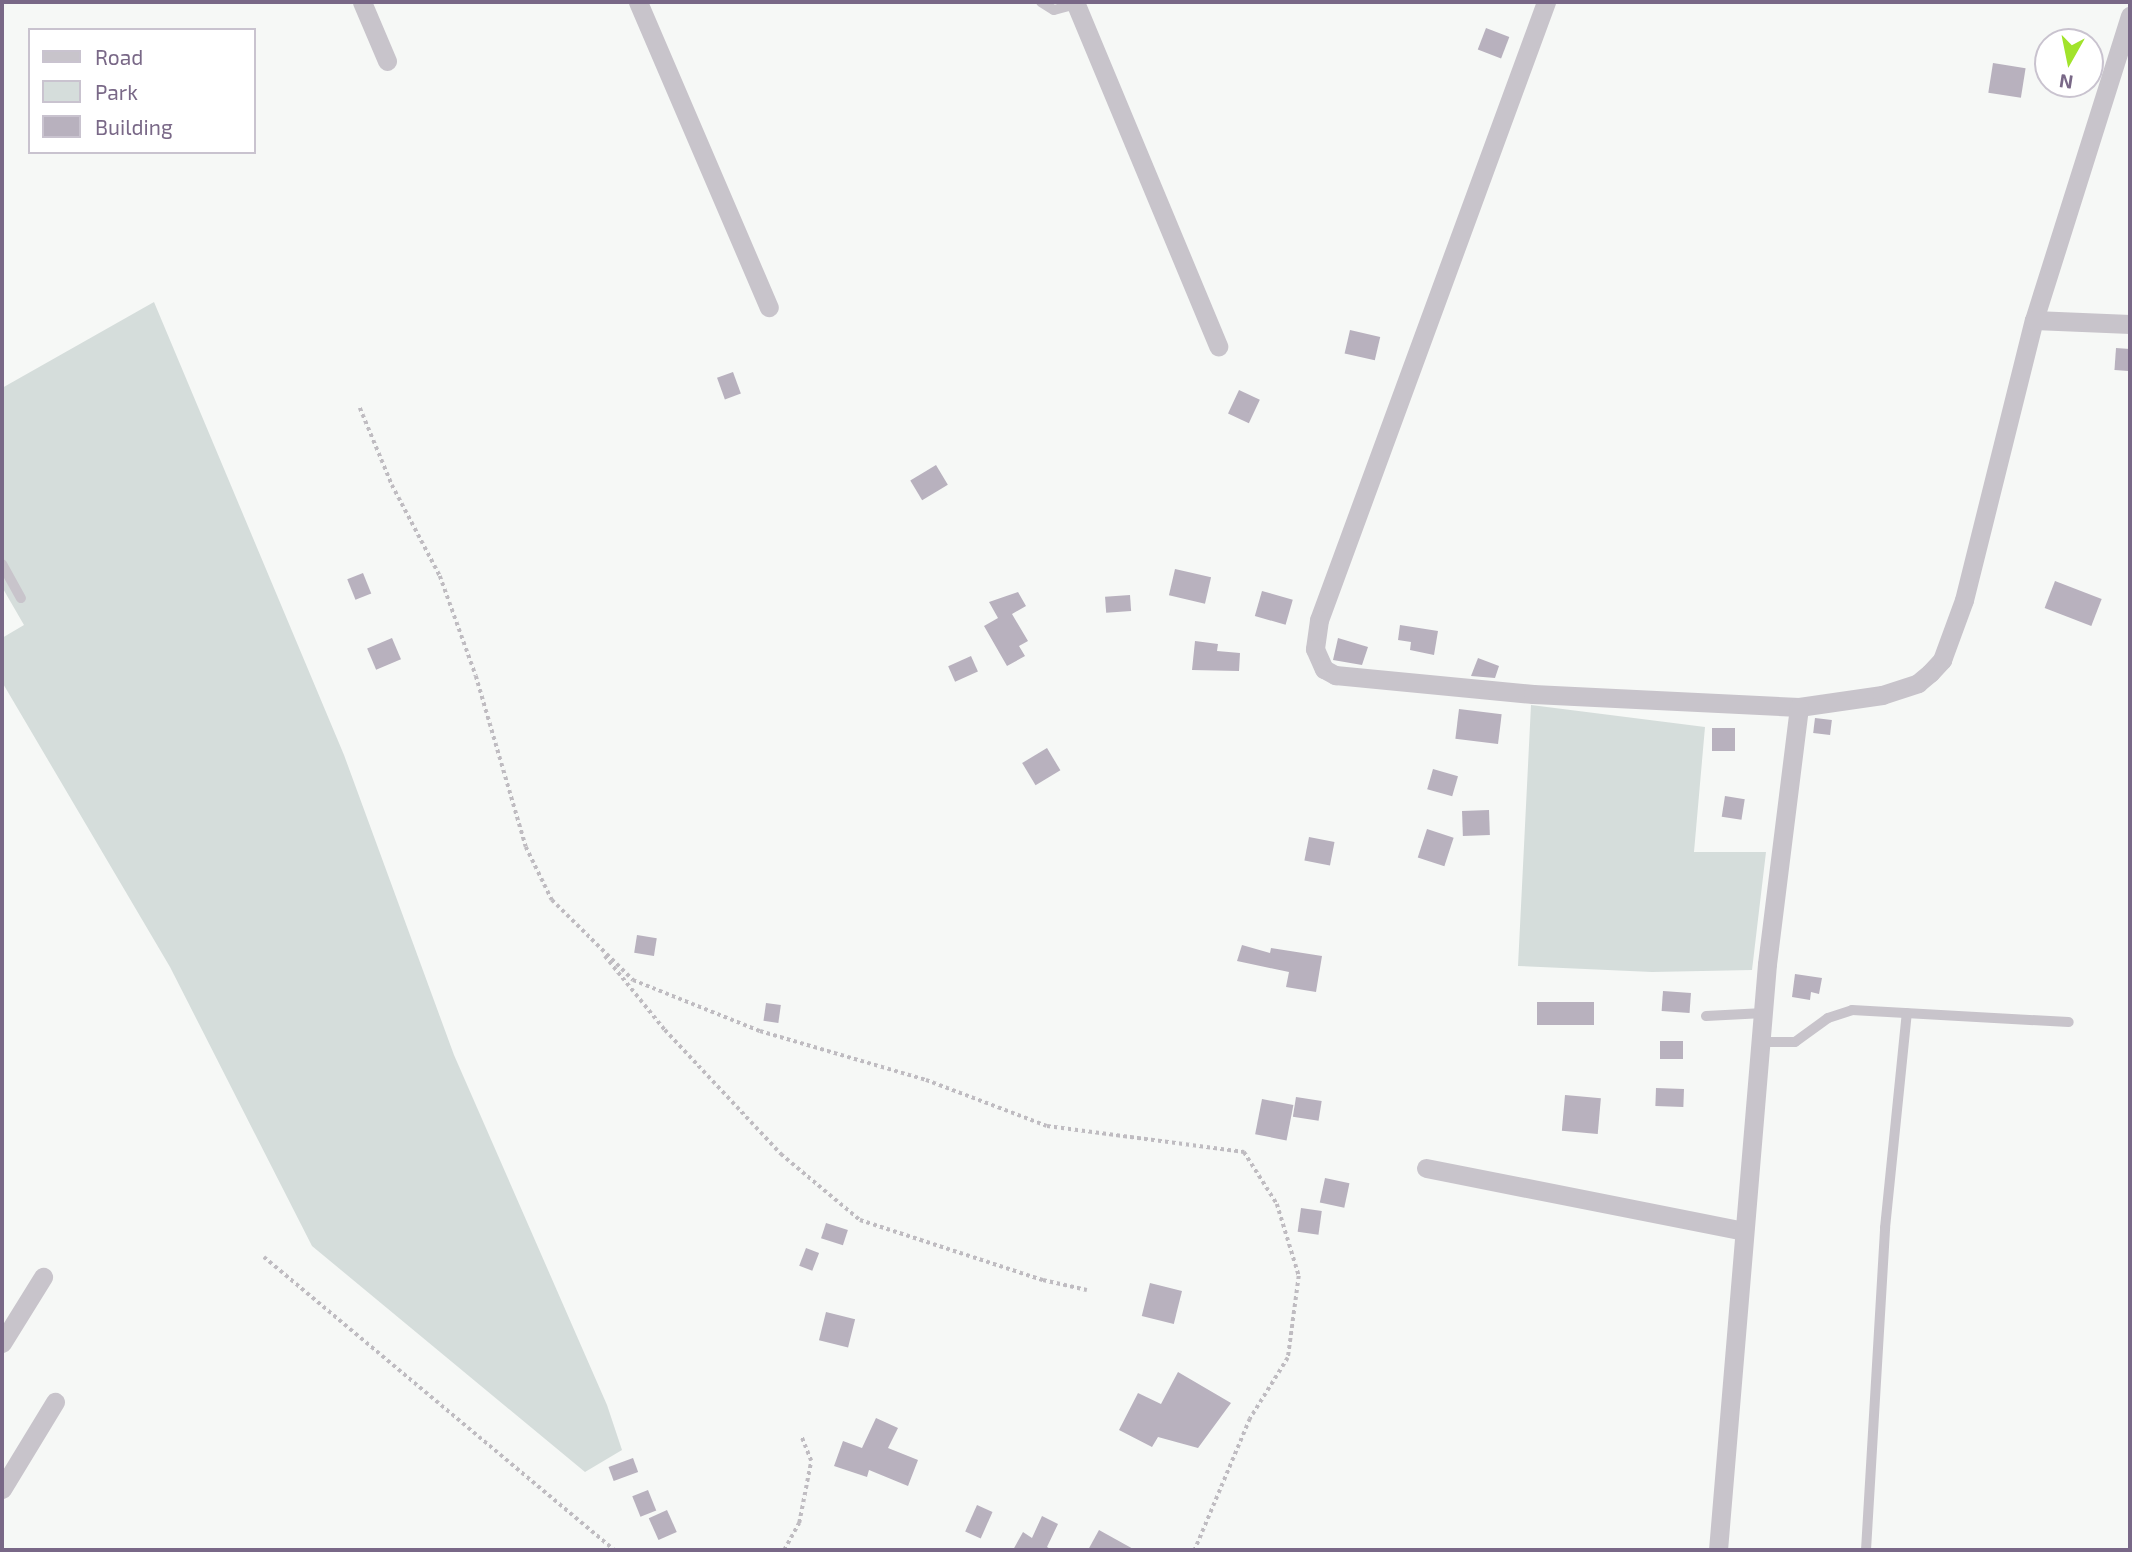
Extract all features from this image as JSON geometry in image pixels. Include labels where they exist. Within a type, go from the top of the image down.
[{"type":"street","points":[[362,2],[387,61]]},
{"type":"street","points":[[638,2],[769,307]]},
{"type":"street","points":[[1546,2],[1319,620],[1318,659],[1324,669],[1359,680],[1599,698],[1799,707],[1902,690],[1919,683],[1942,660],[1964,600],[2034,320],[2130,16]]},
{"type":"street","points":[[1076,3],[1218,346]]},
{"type":"street","points":[[2034,320],[2130,324]]},
{"type":"street","points":[[1717,1550],[1763,1013],[1799,707]]},
{"type":"street","points":[[1426,1168],[1743,1231]]},
{"type":"street","points":[[2,1343],[43,1277]]},
{"type":"street","points":[[2,1489],[55,1402]]},
{"type":"lane","points":[[1041,2],[1054,10],[1076,3]]},
{"type":"lane","points":[[2,564],[21,597]]},
{"type":"lane","points":[[1762,1042],[1795,1042],[1841,1012],[2069,1022]]},
{"type":"lane","points":[[1706,1016],[1763,1013]]},
{"type":"lane","points":[[1866,1550],[1885,1228],[1907,1013]]},
{"type":"path","points":[[360,408],[392,485],[440,576],[476,676],[526,847],[552,900],[633,980],[691,1006],[926,1080],[1047,1126],[1244,1152],[1277,1204],[1299,1276],[1288,1358],[1250,1419],[1195,1550]]},
{"type":"path","points":[[594,943],[665,1030],[781,1154],[860,1220],[1043,1280],[1087,1290]]},
{"type":"path","points":[[264,1257],[614,1550]]},
{"type":"path","points":[[784,1550],[799,1523],[811,1461],[800,1436]]},
{"type":"green space","points":[[154,302],[344,755],[454,1055],[607,1405],[622,1450],[585,1472],[312,1246],[170,967],[2,682],[2,638],[24,625],[2,587],[2,388]]},
{"type":"green space","points":[[1531,705],[1705,727],[1694,852],[1766,852],[1752,970],[1652,972],[1518,966]]},
{"type":"building","points":[[1486,28],[1509,37],[1501,58],[1478,49]]},
{"type":"building","points":[[1993,63],[2026,68],[2021,98],[1988,93]]},
{"type":"building","points":[[1350,330],[1380,337],[1375,360],[1345,353]]},
{"type":"building","points":[[2116,348],[2130,349],[2128,371],[2114,370]]},
{"type":"building","points":[[733,372],[741,394],[725,399],[717,378]]},
{"type":"building","points":[[1239,390],[1260,400],[1249,423],[1228,414]]},
{"type":"building","points":[[936,465],[948,485],[922,500],[910,480]]},
{"type":"building","points":[[1175,569],[1211,577],[1205,604],[1169,595]]},
{"type":"building","points":[[363,573],[371,593],[355,600],[347,579]]},
{"type":"building","points":[[2055,581],[2102,599],[2091,626],[2045,608]]},
{"type":"building","points":[[1262,591],[1293,600],[1286,625],[1255,616]]},
{"type":"building","points":[[1018,592],[1026,606],[1012,614],[1028,641],[1019,646],[1025,656],[1007,666],[984,626],[998,618],[989,602]]},
{"type":"building","points":[[1130,595],[1131,611],[1106,613],[1105,597]]},
{"type":"building","points":[[1400,625],[1438,631],[1434,655],[1410,650],[1411,642],[1398,640]]},
{"type":"building","points":[[392,638],[401,659],[376,670],[367,649]]},
{"type":"building","points":[[1338,638],[1368,647],[1362,665],[1333,660]]},
{"type":"building","points":[[1195,641],[1218,644],[1217,651],[1240,653],[1239,671],[1192,670]]},
{"type":"building","points":[[971,656],[978,672],[955,682],[948,666]]},
{"type":"building","points":[[1478,658],[1499,666],[1495,678],[1471,676]]},
{"type":"building","points":[[1459,709],[1502,714],[1498,744],[1455,739]]},
{"type":"building","points":[[1815,718],[1832,720],[1830,735],[1813,733]]},
{"type":"building","points":[[1712,728],[1735,728],[1735,751],[1712,751]]},
{"type":"building","points":[[1047,748],[1060,770],[1036,785],[1022,763]]},
{"type":"building","points":[[1433,769],[1458,776],[1452,796],[1427,789]]},
{"type":"building","points":[[1725,796],[1745,799],[1741,820],[1722,817]]},
{"type":"building","points":[[1489,810],[1490,835],[1463,836],[1462,811]]},
{"type":"building","points":[[1427,829],[1454,838],[1444,866],[1418,858]]},
{"type":"building","points":[[1309,837],[1335,842],[1330,866],[1304,861]]},
{"type":"building","points":[[637,935],[657,938],[654,956],[634,953]]},
{"type":"building","points":[[1242,945],[1270,953],[1271,948],[1322,956],[1316,992],[1286,987],[1289,972],[1237,961]]},
{"type":"building","points":[[1795,974],[1822,978],[1819,994],[1811,992],[1810,1000],[1792,997]]},
{"type":"building","points":[[1663,991],[1691,993],[1690,1013],[1662,1011]]},
{"type":"building","points":[[1537,1002],[1594,1002],[1594,1025],[1537,1025]]},
{"type":"building","points":[[766,1003],[781,1005],[778,1023],[763,1021]]},
{"type":"building","points":[[1660,1041],[1683,1041],[1683,1059],[1660,1059]]},
{"type":"building","points":[[1656,1088],[1684,1089],[1683,1107],[1655,1106]]},
{"type":"building","points":[[1565,1095],[1601,1098],[1598,1134],[1562,1131]]},
{"type":"building","points":[[1296,1097],[1322,1101],[1319,1121],[1293,1117]]},
{"type":"building","points":[[1262,1099],[1293,1105],[1287,1140],[1255,1134]]},
{"type":"building","points":[[1325,1178],[1349,1183],[1344,1208],[1320,1202]]},
{"type":"building","points":[[1301,1208],[1322,1211],[1318,1235],[1298,1232]]},
{"type":"building","points":[[826,1223],[848,1230],[843,1245],[821,1238]]},
{"type":"building","points":[[806,1248],[819,1253],[812,1271],[799,1266]]},
{"type":"building","points":[[1150,1283],[1182,1291],[1174,1324],[1142,1316]]},
{"type":"building","points":[[826,1312],[855,1319],[848,1347],[819,1340]]},
{"type":"building","points":[[1178,1372],[1231,1403],[1198,1448],[1158,1437],[1152,1447],[1119,1430],[1138,1393],[1161,1404]]},
{"type":"building","points":[[876,1418],[898,1428],[888,1448],[918,1460],[908,1486],[869,1470],[867,1477],[834,1466],[843,1441],[862,1448]]},
{"type":"building","points":[[633,1458],[638,1472],[614,1481],[609,1467]]},
{"type":"building","points":[[648,1490],[656,1510],[640,1517],[632,1496]]},
{"type":"building","points":[[977,1505],[993,1512],[981,1538],[965,1531]]},
{"type":"building","points":[[667,1510],[677,1532],[658,1540],[649,1518]]},
{"type":"building","points":[[1042,1516],[1058,1524],[1047,1547],[1052,1550],[1013,1550],[1023,1532],[1032,1538]]},
{"type":"building","points":[[1099,1530],[1135,1550],[1088,1550]]}]
